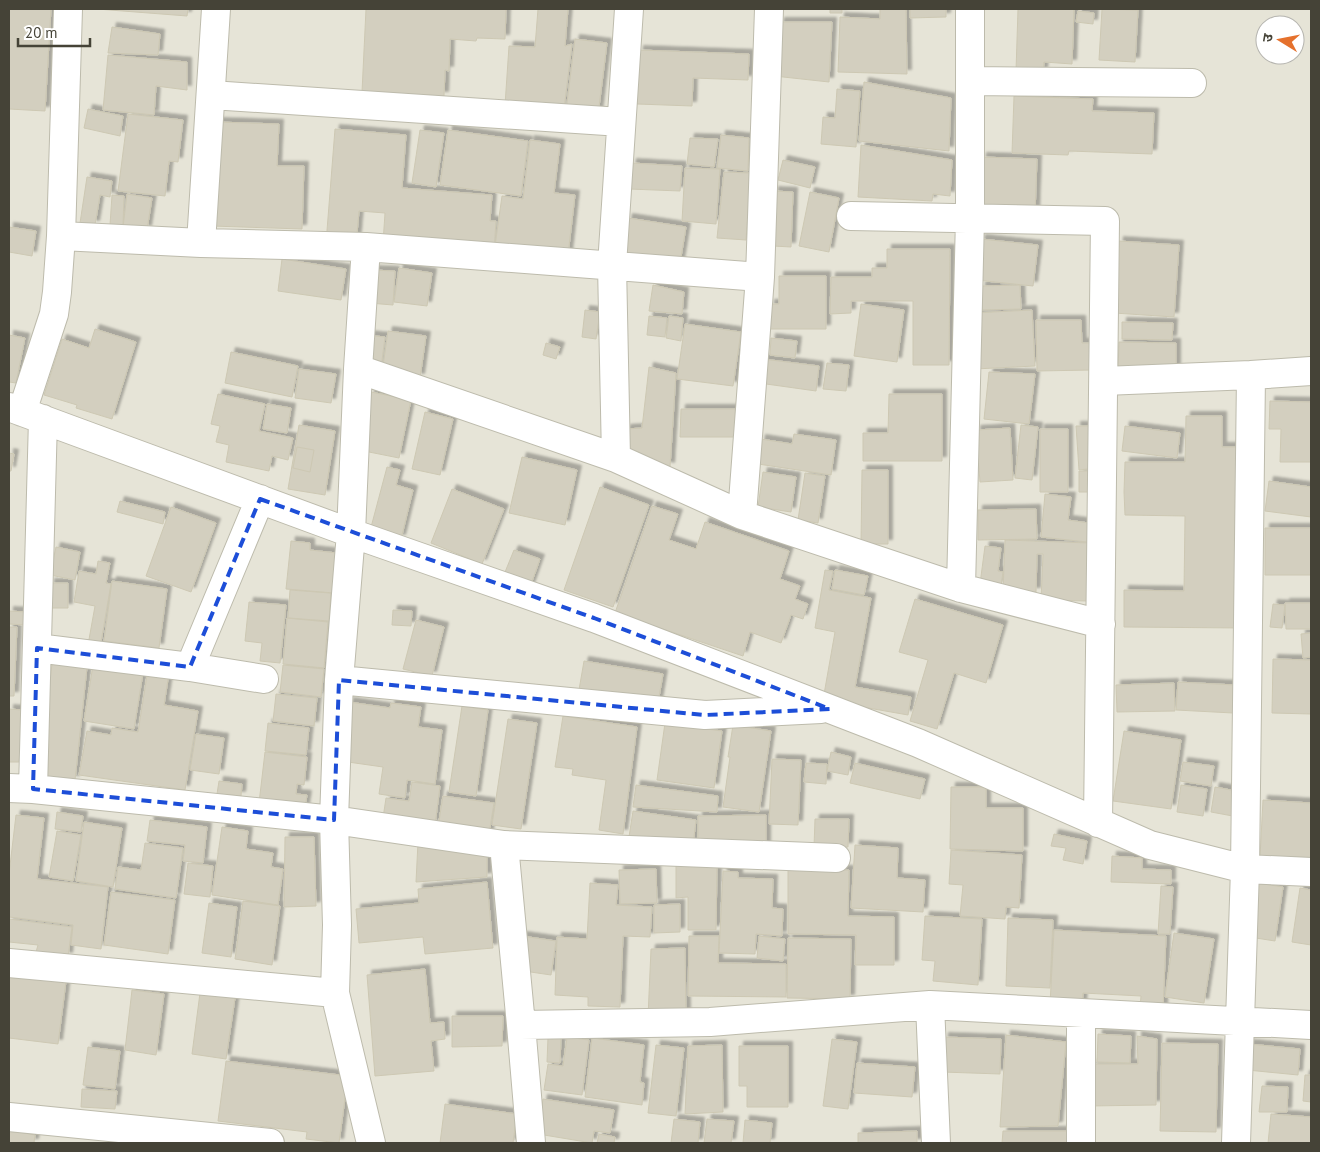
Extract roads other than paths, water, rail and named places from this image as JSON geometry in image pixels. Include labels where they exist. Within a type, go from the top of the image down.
[{"type":"street","points":[[68,9],[61,236],[54,314],[25,413],[37,648],[21,789],[334,820],[504,845],[836,858]]},
{"type":"street","points":[[201,243],[216,9]]},
{"type":"street","points":[[616,458],[612,265],[629,9]]},
{"type":"street","points":[[742,515],[760,278],[769,9]]},
{"type":"street","points":[[961,588],[970,218],[970,9]]},
{"type":"street","points":[[970,81],[1192,83]]},
{"type":"street","points":[[211,95],[621,122]]},
{"type":"street","points":[[851,216],[1105,221],[1098,823]]},
{"type":"street","points":[[61,236],[366,248],[612,265],[760,278]]},
{"type":"street","points":[[366,248],[358,369],[352,533],[339,680],[334,820],[337,925],[335,993],[371,1143]]},
{"type":"street","points":[[358,369],[616,458],[742,515],[961,588],[1101,624]]},
{"type":"street","points":[[1104,381],[1311,372]]},
{"type":"street","points":[[1236,1143],[1245,869],[1251,375]]},
{"type":"street","points":[[25,413],[352,533],[594,618],[918,743],[1150,845],[1245,869],[1311,872]]},
{"type":"street","points":[[190,667],[260,499]]},
{"type":"street","points":[[37,648],[190,667],[264,679]]},
{"type":"street","points":[[339,680],[705,715],[830,709]]},
{"type":"street","points":[[504,845],[531,1143]]},
{"type":"street","points":[[9,963],[335,993]]},
{"type":"street","points":[[521,1025],[710,1022],[930,1005],[1311,1025]]},
{"type":"street","points":[[930,1005],[936,1143]]},
{"type":"street","points":[[1081,1014],[1081,1143]]},
{"type":"street","points":[[9,1117],[170,1138],[270,1143]]}]
